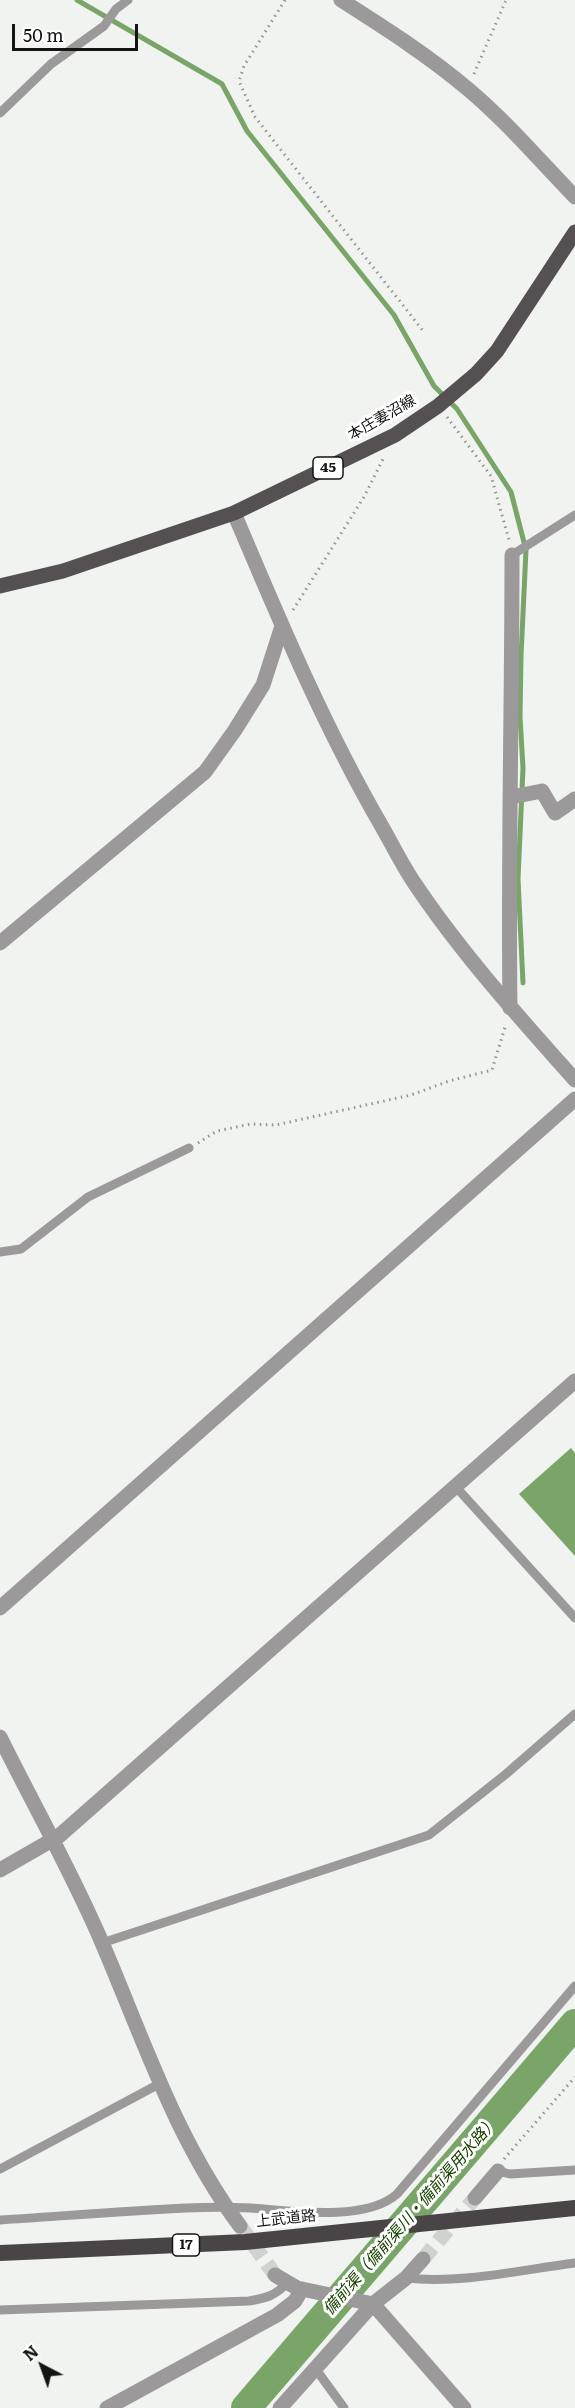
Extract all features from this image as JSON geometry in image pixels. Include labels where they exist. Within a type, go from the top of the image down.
[{"type":"highway","name":"上武道路","points":[[0,2253],[245,2242],[446,2219],[575,2208]]},
{"type":"main road","name":"本庄妻沼線","points":[[0,586],[63,571],[234,513],[394,435],[438,406],[476,374],[497,351],[575,232]]},
{"type":"street","points":[[341,0],[415,49],[468,89],[575,197]]},
{"type":"street","points":[[234,513],[317,704],[348,765],[414,883],[510,1008],[575,1080]]},
{"type":"street","points":[[510,1008],[508,875],[512,797],[512,555]]},
{"type":"street","points":[[0,943],[205,772],[263,685],[282,626]]},
{"type":"street","points":[[512,797],[542,791],[555,813],[575,799]]},
{"type":"street","points":[[0,1608],[575,1099]]},
{"type":"street","points":[[0,1870],[52,1841],[575,1381]]},
{"type":"street","points":[[0,1737],[102,1943],[159,2084],[209,2180],[240,2226]]},
{"type":"street","points":[[475,2198],[498,2171]]},
{"type":"street","points":[[280,2408],[367,2303],[406,2278],[423,2259]]},
{"type":"street","points":[[107,2408],[277,2315],[295,2301],[295,2285],[367,2303],[464,2408]]},
{"type":"lane","points":[[0,113],[51,64],[104,26],[116,9],[128,0]]},
{"type":"lane","points":[[512,555],[575,515]]},
{"type":"lane","points":[[0,1252],[21,1249],[88,1197],[189,1148]]},
{"type":"lane","points":[[455,1486],[575,1618]]},
{"type":"lane","points":[[102,1943],[429,1835],[516,1767],[575,1714]]},
{"type":"lane","points":[[0,2220],[188,2208],[313,2213],[358,2210],[390,2201],[575,1986]]},
{"type":"lane","points":[[0,2169],[159,2084]]},
{"type":"lane","points":[[498,2171],[510,2174],[575,2170]]},
{"type":"lane","points":[[406,2278],[430,2281],[464,2278],[575,2263]]},
{"type":"lane","points":[[0,2310],[249,2301],[269,2298],[295,2285]]},
{"type":"lane","points":[[315,2367],[344,2408]]},
{"type":"path","points":[[285,0],[244,66],[239,81],[255,117],[424,332]]},
{"type":"path","points":[[468,89],[506,0]]},
{"type":"path","points":[[438,406],[491,476],[506,522],[512,555]]},
{"type":"path","points":[[282,626],[364,497],[394,435]]},
{"type":"path","points":[[189,1148],[217,1131],[251,1124],[276,1125],[411,1095],[449,1081],[492,1070],[510,1008]]},
{"type":"path","points":[[498,2171],[507,2154],[575,2077]]},
{"type":"shaded area","points":[[571,1448],[575,1453],[575,1556],[519,1494]]},
{"type":"waterway","points":[[77,0],[222,84],[247,131],[394,315],[434,386],[457,409],[511,492],[526,550],[521,656],[520,717],[523,768],[518,879],[523,983]]},
{"type":"waterway","name":"備前渠（備前渠川・備前渠用水路）","points":[[246,2408],[575,2024]]},
{"type":"tunnel","points":[[423,2259],[475,2198]]},
{"type":"tunnel","points":[[240,2226],[275,2275]]}]
